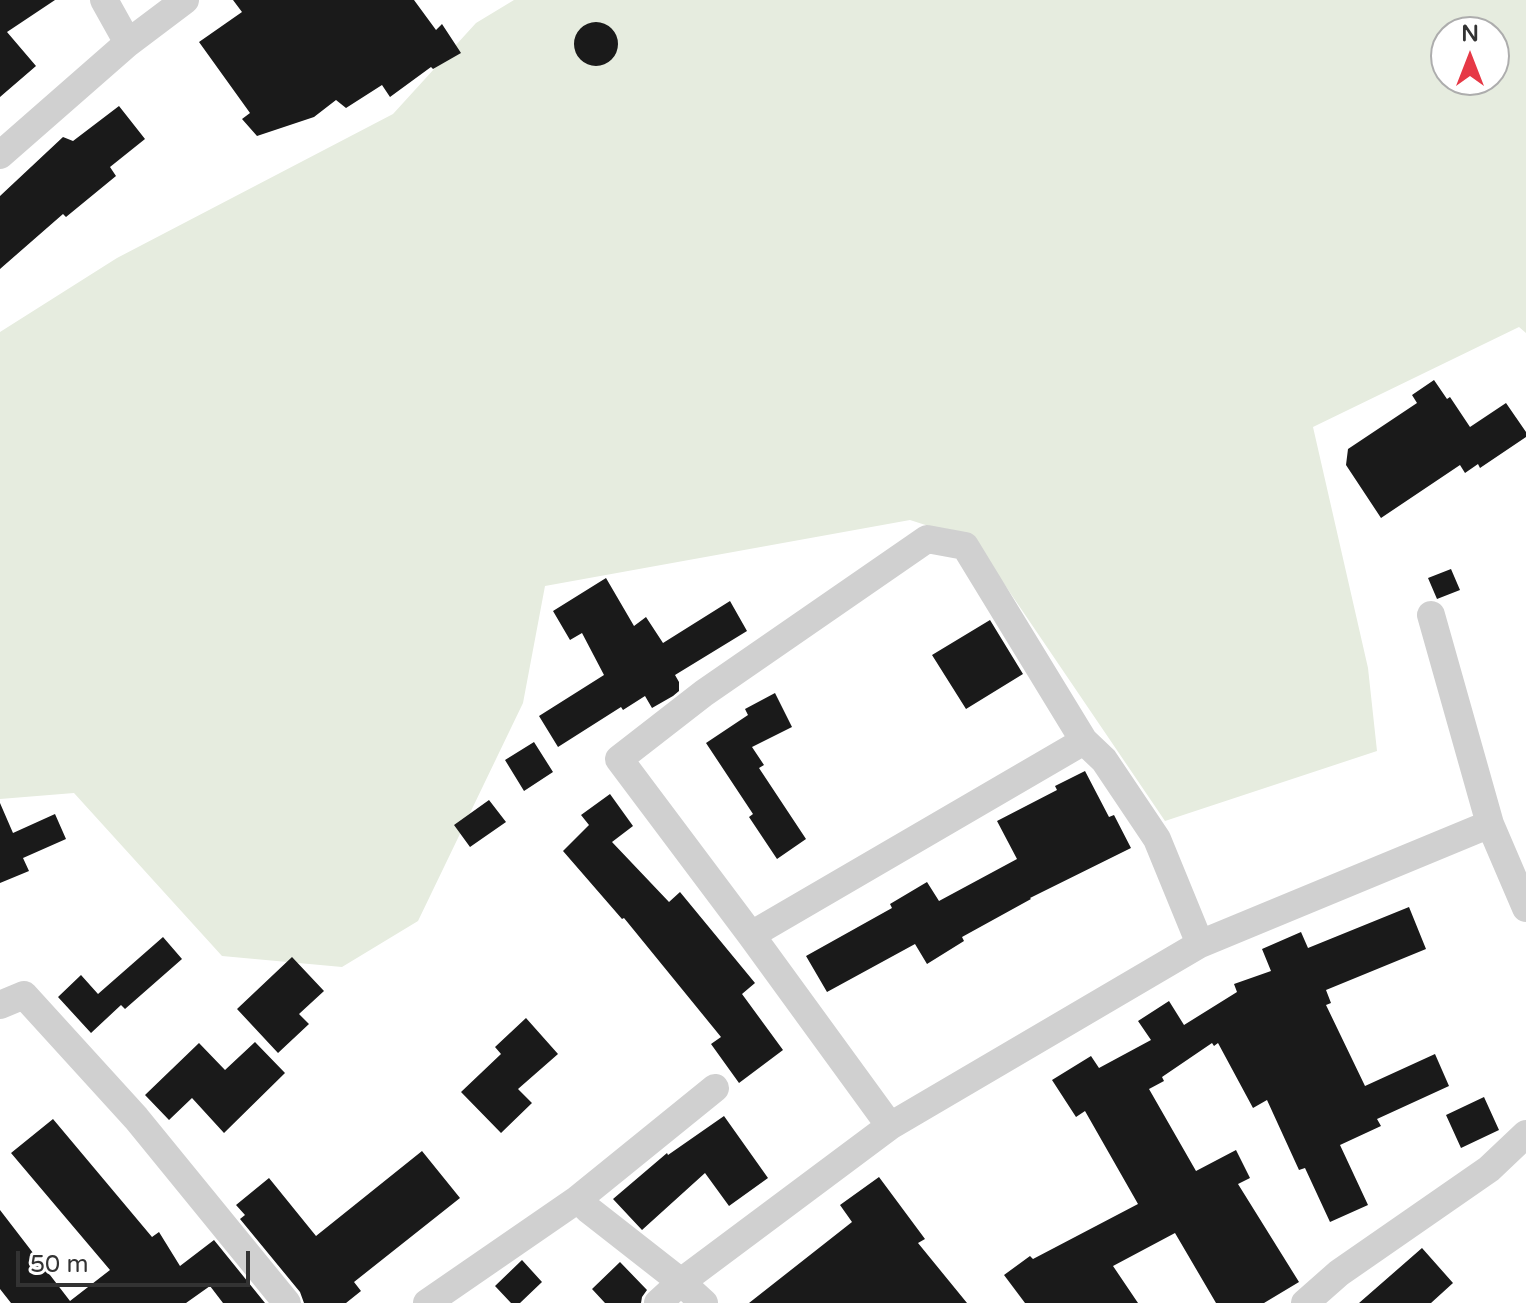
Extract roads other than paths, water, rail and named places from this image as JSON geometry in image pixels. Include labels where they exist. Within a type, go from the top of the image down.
[{"type":"street","points":[[104,0],[128,43]]},
{"type":"street","points":[[0,155],[128,43],[185,0]]},
{"type":"street","points":[[890,1126],[619,759],[704,693],[927,539],[965,546],[1084,741],[1104,760],[1157,839],[1200,944]]},
{"type":"street","points":[[1431,615],[1490,824],[1526,908]]},
{"type":"street","points":[[751,935],[1084,741]]},
{"type":"street","points":[[658,1303],[681,1282],[890,1126],[1200,944],[1490,824]]},
{"type":"street","points":[[0,1005],[24,995],[136,1118],[287,1303]]},
{"type":"street","points":[[427,1303],[578,1199],[715,1088]]},
{"type":"street","points":[[1305,1303],[1339,1273],[1489,1169],[1526,1134]]},
{"type":"street","points":[[578,1199],[704,1303]]}]
